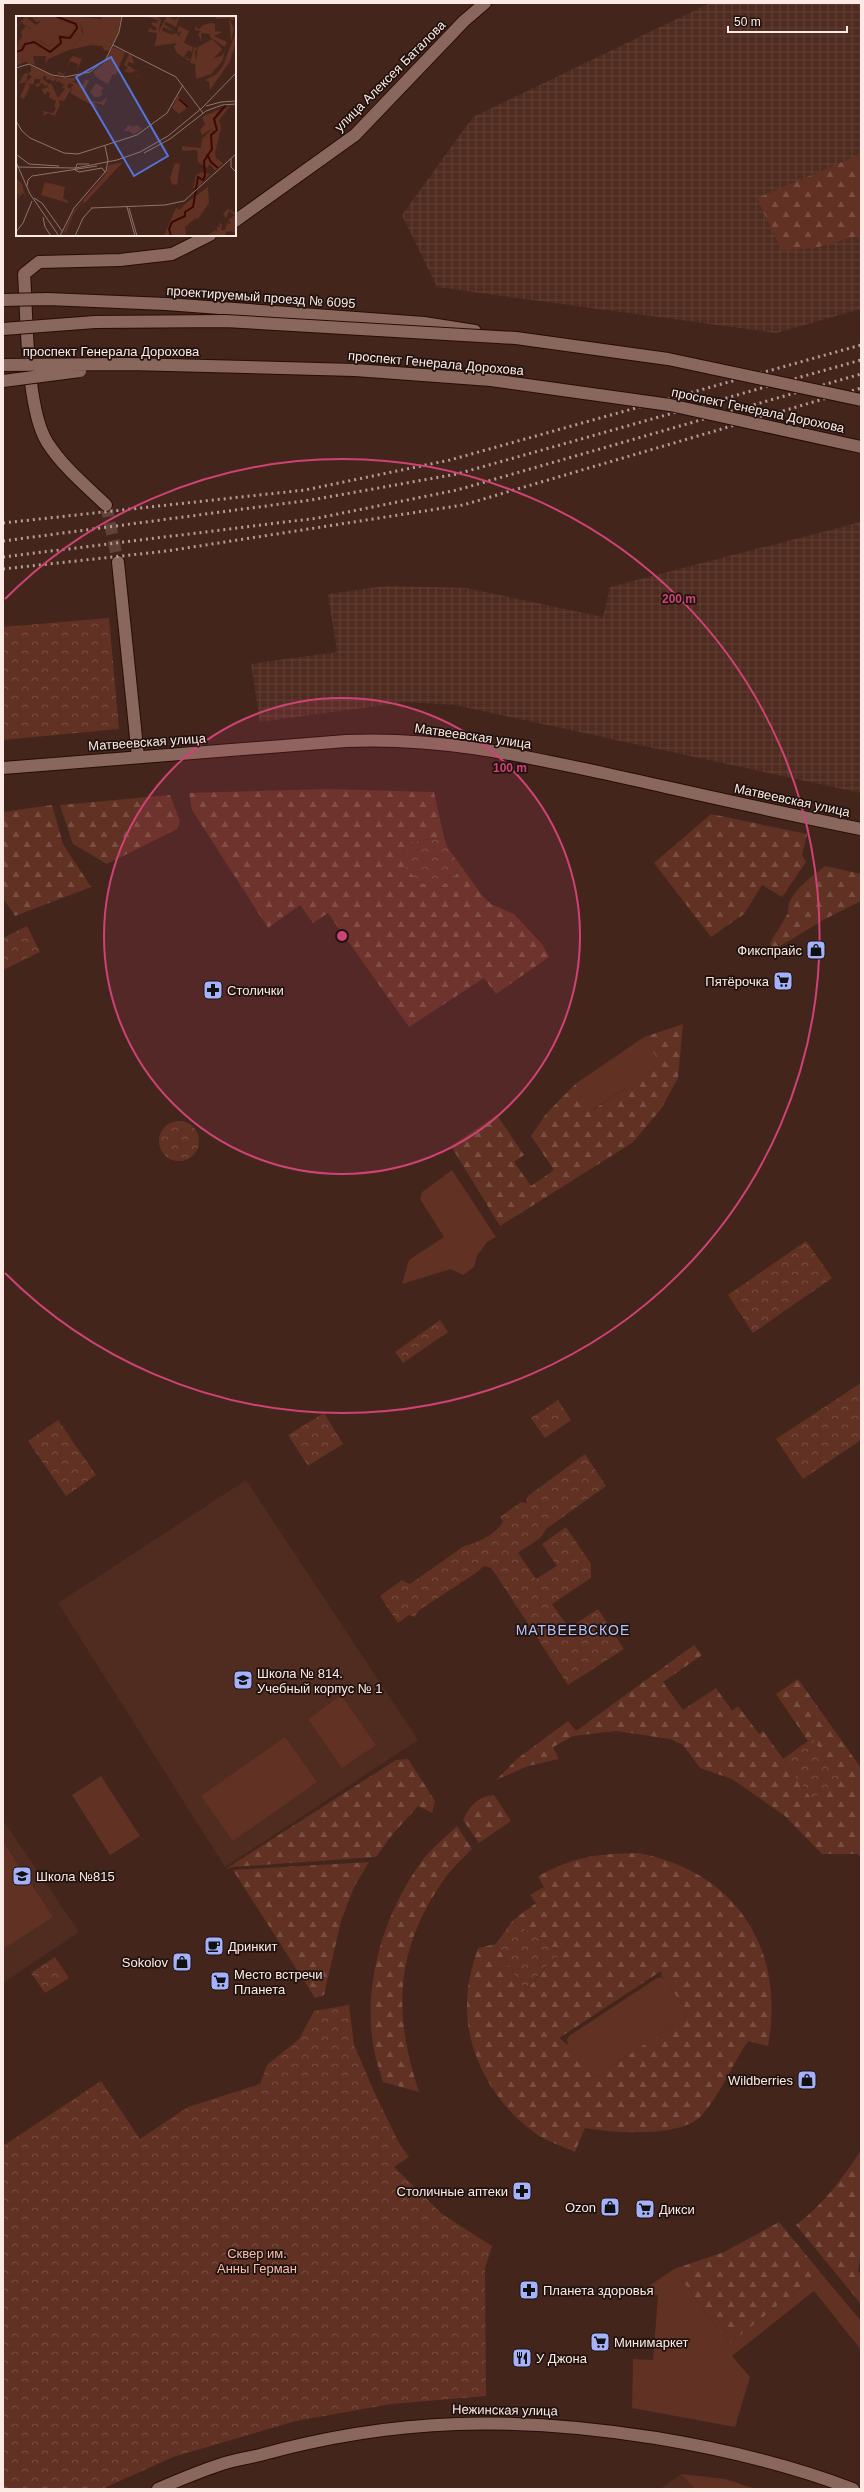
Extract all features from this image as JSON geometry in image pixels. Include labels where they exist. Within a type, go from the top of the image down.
[{"type":"street","name":"улица Алексея Баталова","points":[[236,220],[355,135],[464,21],[485,3]]},
{"type":"street","points":[[106,505],[72,472],[47,442],[34,407],[24,274],[39,262],[120,260],[172,254],[208,236]]},
{"type":"street","name":"проектируемый проезд № 6095","points":[[3,300],[48,299],[166,304],[416,322],[516,338]]},
{"type":"street","name":"проспект Генерала Дорохова","points":[[3,329],[95,322],[225,321],[516,338],[668,360],[861,400]]},
{"type":"street","points":[[3,381],[129,364]]},
{"type":"street","name":"проспект Генерала Дорохова","points":[[3,365],[129,364],[355,370],[491,380],[670,405],[861,447]]},
{"type":"street","points":[[118,562],[138,757]]},
{"type":"street","name":"Матвеевская улица","points":[[3,768],[382,739],[442,742],[553,762],[861,829]]},
{"type":"street","name":"Нежинская улица","points":[[158,2489],[223,2464],[302,2443],[350,2433],[443,2423],[563,2426],[624,2433],[743,2455],[853,2489]]},
{"type":"shaded area","points":[[710,3],[861,3],[861,309],[776,333],[437,287],[402,215],[473,117]]},
{"type":"shaded area","points":[[861,522],[861,793],[455,705],[406,702],[260,722],[251,664],[337,652],[328,594],[386,586],[466,588],[603,617],[610,587]]},
{"type":"shaded area","name":"Школа № 814. Учебный корпус № 1","points":[[246,1480],[418,1740],[225,1867],[58,1603]]},
{"type":"shaded area","name":"Школа №815","points":[[3,1820],[79,1932],[3,1983]]},
{"type":"shaded area","points":[[681,2474],[695,2489],[660,2489]]},
{"type":"green space","points":[[861,154],[861,235],[818,247],[782,251],[757,198]]},
{"type":"green space","points":[[109,618],[119,729],[3,740],[3,627]]},
{"type":"green space","points":[[327,789],[434,792],[444,837],[411,842],[440,887],[463,869],[482,895],[491,904],[514,914],[542,944],[549,957],[496,994],[484,978],[409,1027],[328,913],[313,923],[300,905],[268,928],[192,810],[189,793]]},
{"type":"green space","points":[[170,795],[180,821],[177,829],[107,864],[73,844],[60,805]]},
{"type":"green space","points":[[52,805],[63,844],[91,887],[15,916],[3,898],[3,812]]},
{"type":"green space","points":[[711,814],[807,834],[802,855],[806,862],[782,897],[762,885],[744,914],[711,937],[654,863]]},
{"type":"green space","points":[[444,837],[448,848],[463,869],[440,887],[419,883],[403,863],[411,842]]},
{"type":"green space","points":[[825,866],[861,874],[861,901],[825,919],[772,951],[770,943],[788,913],[791,898],[801,886]]},
{"type":"green space","points":[[27,926],[40,952],[3,970],[3,938]]},
{"type":"green space","points":[[683,1024],[678,1078],[661,1109],[632,1143],[500,1226],[451,1146],[497,1115],[524,1155],[514,1162],[531,1186],[554,1170],[531,1136],[546,1114],[575,1084],[593,1110],[661,1064],[644,1037]]},
{"type":"green space","points":[[644,1037],[662,1064],[592,1110],[575,1084]]},
{"type":"green space","points":[[183,1121],[190,1124],[196,1130],[199,1141],[198,1149],[190,1158],[183,1161],[175,1161],[168,1158],[160,1149],[159,1137],[162,1130],[171,1122]]},
{"type":"green space","points":[[452,1170],[496,1237],[487,1242],[477,1256],[474,1267],[463,1275],[451,1269],[402,1284],[409,1260],[444,1237],[420,1199],[422,1192]]},
{"type":"green space","points":[[806,1241],[832,1278],[753,1333],[728,1295]]},
{"type":"green space","points":[[440,1320],[448,1332],[403,1363],[395,1352]]},
{"type":"green space","points":[[861,1383],[861,1440],[803,1479],[776,1439]]},
{"type":"green space","points":[[558,1400],[571,1420],[545,1438],[531,1418]]},
{"type":"green space","points":[[324,1413],[343,1444],[308,1466],[288,1435]]},
{"type":"green space","points":[[58,1420],[96,1475],[66,1496],[28,1441]]},
{"type":"green space","points":[[585,1454],[606,1486],[546,1529],[540,1538],[518,1553],[536,1579],[557,1566],[542,1544],[566,1527],[591,1564],[591,1578],[552,1604],[569,1628],[598,1609],[624,1649],[568,1685],[491,1568],[484,1566],[476,1573],[418,1611],[415,1617],[409,1615],[398,1623],[380,1596],[402,1580],[410,1584],[464,1546],[492,1534],[503,1521],[500,1517],[521,1502],[526,1503],[528,1496]]},
{"type":"green space","points":[[694,1645],[702,1655],[663,1682],[683,1710],[716,1688],[732,1711],[738,1706],[759,1734],[763,1731],[812,1799],[812,1738],[808,1741],[776,1694],[798,1679],[861,1768],[861,1859],[858,1854],[822,1854],[785,1816],[732,1779],[700,1768],[683,1745],[670,1739],[616,1731],[573,1736],[553,1747],[559,1759],[528,1766],[496,1780],[517,1759],[568,1721],[576,1731]]},
{"type":"green space","points":[[341,1695],[376,1745],[342,1768],[308,1719]]},
{"type":"green space","points":[[285,1737],[317,1782],[233,1841],[201,1796]]},
{"type":"green space","points":[[812,1738],[841,1779],[812,1799],[783,1759]]},
{"type":"green space","points":[[408,1759],[435,1801],[432,1813],[418,1806],[392,1835],[376,1857],[232,1867],[224,1870],[396,1760]]},
{"type":"green space","points":[[101,1776],[140,1836],[110,1855],[72,1795]]},
{"type":"green space","points":[[494,1795],[511,1821],[479,1843],[463,1820],[471,1806],[483,1797]]},
{"type":"green space","points":[[457,1826],[472,1849],[446,1877],[427,1907],[415,1932],[407,1958],[403,1983],[405,2036],[419,2092],[383,2082],[374,2050],[371,2025],[371,1999],[374,1974],[387,1925],[410,1879],[424,1858]]},
{"type":"green space","points":[[3,1842],[53,1917],[3,1949]]},
{"type":"green space","points":[[638,1853],[672,1862],[702,1877],[727,1896],[746,1920],[761,1947],[769,1977],[772,2011],[768,2046],[748,2041],[714,2099],[701,2116],[691,2123],[678,2128],[646,2132],[612,2131],[585,2128],[575,2152],[536,2134],[508,2109],[496,2094],[478,2060],[472,2042],[468,2023],[467,2004],[469,1983],[478,1948],[496,1944],[520,1984],[528,1988],[544,1969],[562,1953],[512,1921],[536,1903],[530,1895],[544,1887],[538,1876],[564,1864],[586,1857]],"holes":[[[661,1971],[662,1977],[686,2009],[687,2014],[684,2018],[597,2076],[592,2077],[568,2045],[559,2038]]]},
{"type":"green space","points":[[369,1862],[354,1887],[341,1921],[324,1995],[315,1998],[233,1870]]},
{"type":"green space","points":[[512,1921],[562,1953],[544,1969],[527,1988],[520,1984],[496,1944]]},
{"type":"green space","points":[[55,1957],[69,1978],[45,1993],[31,1973]]},
{"type":"green space","points":[[662,1977],[686,2009],[687,2014],[684,2018],[597,2076],[592,2077],[588,2074],[568,2045],[567,2040],[569,2036],[657,1978]]},
{"type":"green space","name":"Сквер им. Анны Герман","points":[[349,2005],[354,2045],[377,2098],[399,2143],[409,2157],[394,2167],[442,2214],[492,2246],[485,2268],[486,2396],[391,2404],[296,2421],[173,2457],[102,2489],[3,2489],[3,2146],[101,2081],[140,2139],[188,2107],[260,2084],[267,2065],[299,2039],[314,2011]]},
{"type":"green space","points":[[861,2150],[861,2254],[858,2271],[861,2275],[861,2304],[796,2225],[824,2200],[847,2171]]},
{"type":"green space","points":[[779,2222],[820,2272],[729,2344],[674,2269],[724,2252]]},
{"type":"green space","points":[[674,2269],[729,2344],[820,2272],[861,2321],[861,2350],[814,2291],[732,2356],[750,2377],[735,2427],[632,2408],[633,2359],[653,2360],[658,2295],[642,2294],[646,2288]]},
{"type":"green space","points":[[681,2474],[725,2479],[756,2489],[695,2489]]},
{"type":"tunnel","points":[[106,505],[118,562]]},
{"type":"railway","points":[[3,523],[305,490],[450,460],[861,345]]},
{"type":"railway","points":[[3,541],[311,500],[457,474],[861,360]]},
{"type":"railway","points":[[3,557],[318,518],[457,490],[861,374]]},
{"type":"railway","points":[[3,569],[167,551],[463,505],[861,388]]},
{"type":"place","name":"Фикспрайс","points":[[816,950]]},
{"type":"place","name":"Пятёрочка","points":[[783,981]]},
{"type":"place","name":"Столички","points":[[213,990]]},
{"type":"place","name":"Школа № 814. Учебный корпус № 1","points":[[243,1680]]},
{"type":"place","name":"Школа №815","points":[[22,1876]]},
{"type":"place","name":"Дринкит","points":[[214,1946]]},
{"type":"place","name":"Sokolov","points":[[182,1962]]},
{"type":"place","name":"Место встречи Планета","points":[[220,1981]]},
{"type":"place","name":"Wildberries","points":[[807,2080]]},
{"type":"place","name":"Столичные аптеки","points":[[522,2191]]},
{"type":"place","name":"Ozon","points":[[610,2207]]},
{"type":"place","name":"Дикси","points":[[645,2209]]},
{"type":"place","name":"Планета здоровья","points":[[529,2290]]},
{"type":"place","name":"Минимаркет","points":[[600,2342]]},
{"type":"place","name":"У Джона","points":[[522,2358]]},
{"type":"district","name":"МАТВЕЕВСКОЕ","points":[[573,1630]]}]
